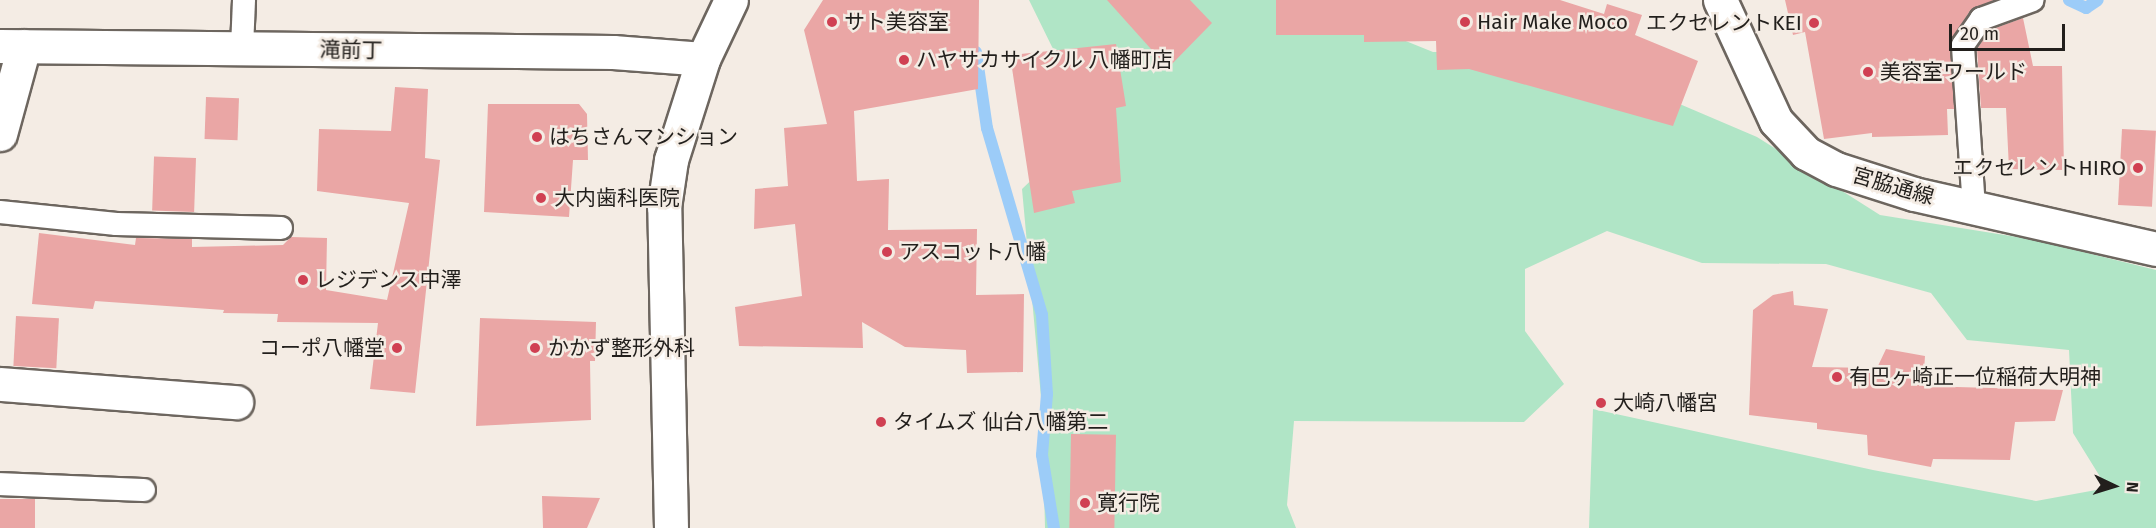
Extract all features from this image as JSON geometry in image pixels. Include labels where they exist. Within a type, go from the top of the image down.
[{"type":"street","points":[[670,528],[664,207],[671,160],[703,59],[731,0]]},
{"type":"street","name":"宮脇通線","points":[[1720,0],[1776,121],[1806,153],[1847,173],[1974,208],[2156,249]]},
{"type":"street","name":"滝前丁","points":[[12,46],[613,52],[703,59]]},
{"type":"street","points":[[0,134],[12,46]]},
{"type":"street","points":[[0,384],[236,402]]},
{"type":"lane","points":[[242,48],[244,0]]},
{"type":"lane","points":[[1974,208],[1963,45],[1981,19],[2032,0]]},
{"type":"lane","points":[[0,212],[117,224],[281,228]]},
{"type":"lane","points":[[0,484],[144,490]]},
{"type":"green space","name":"大崎八幡宮","points":[[1029,0],[1304,0],[1433,52],[1560,53],[1757,137],[1880,215],[2035,240],[2156,270],[2156,528],[1589,528],[1593,409],[1873,470],[2036,501],[2107,488],[2073,433],[2069,350],[1967,340],[1931,293],[1826,264],[1702,263],[1607,231],[1525,269],[1525,331],[1564,384],[1524,422],[1294,421],[1287,505],[1296,528],[1045,528],[1042,408],[1022,189],[1069,144],[1056,55]]},
{"type":"building","points":[[823,0],[979,0],[978,89],[854,111],[857,181],[889,179],[888,230],[977,229],[976,295],[1024,294],[1023,372],[967,373],[966,350],[905,347],[862,322],[863,348],[739,346],[735,307],[802,296],[795,224],[754,229],[755,189],[788,186],[784,128],[827,124],[804,30]]},
{"type":"building","points":[[1107,0],[1190,0],[1212,23],[1168,68]]},
{"type":"building","points":[[1276,0],[1560,0],[1604,14],[1607,4],[1642,15],[1635,35],[1698,61],[1673,126],[1469,69],[1437,70],[1436,41],[1364,42],[1364,35],[1276,35]]},
{"type":"building","points":[[1785,0],[1994,0],[1970,11],[1952,38],[1954,109],[1947,109],[1948,135],[1872,137],[1872,133],[1824,139],[1805,32],[1793,35]]},
{"type":"building","points":[[2023,18],[2033,66],[2062,66],[2064,170],[2009,169],[2006,108],[1981,108],[1977,49],[1990,30]]},
{"type":"building","points":[[1116,44],[1126,106],[1116,108],[1121,182],[1072,191],[1075,203],[1034,213],[1010,55]]},
{"type":"building","points":[[395,87],[428,89],[425,158],[440,160],[415,393],[370,389],[378,323],[277,322],[278,314],[223,313],[224,310],[95,301],[93,309],[32,304],[39,233],[135,245],[136,238],[192,239],[192,247],[283,245],[291,237],[327,238],[326,290],[387,300],[409,203],[317,191],[319,129],[391,131]]},
{"type":"building","points":[[206,97],[239,98],[238,140],[205,139]]},
{"type":"building","points":[[488,104],[579,104],[587,114],[588,160],[573,160],[569,217],[484,212]]},
{"type":"building","name":"エクセレントHIRO","points":[[2122,129],[2156,131],[2152,207],[2118,205]]},
{"type":"building","points":[[154,157],[196,158],[194,212],[152,211]]},
{"type":"building","name":"有巴ヶ崎正一位稲荷大明神","points":[[1793,291],[1794,305],[1828,309],[1812,367],[1877,368],[1886,349],[1925,356],[1923,386],[2063,390],[2055,421],[2015,422],[2010,460],[1933,459],[1931,467],[1868,455],[1867,435],[1817,429],[1817,423],[1749,415],[1753,310],[1773,295]]},
{"type":"building","points":[[16,316],[59,318],[56,368],[13,366]]},
{"type":"building","points":[[480,318],[596,322],[595,361],[590,361],[591,420],[476,426]]},
{"type":"building","points":[[1071,434],[1116,435],[1114,528],[1069,528]]},
{"type":"building","points":[[542,496],[600,498],[587,528],[543,528]]},
{"type":"building","points":[[0,499],[35,499],[35,528],[0,528]]},
{"type":"waterway","points":[[2069,0],[2086,8],[2098,0]]},
{"type":"waterway","points":[[976,52],[987,128],[1042,315],[1047,394],[1042,455],[1054,528]]},
{"type":"place","name":"サト美容室","points":[[832,22]]},
{"type":"place","name":"Hair Make Moco","points":[[1465,22]]},
{"type":"place","name":"エクセレントKEI","points":[[1814,23]]},
{"type":"place","name":"ハヤサカサイクル 八幡町店","points":[[904,60]]},
{"type":"place","name":"美容室ワールド","points":[[1868,72]]},
{"type":"place","name":"はちさんマンション","points":[[537,137]]},
{"type":"place","name":"エクセレントHIRO","points":[[2138,168]]},
{"type":"place","name":"大内歯科医院","points":[[541,198]]},
{"type":"place","name":"アスコット八幡","points":[[887,252]]},
{"type":"place","name":"レジデンス中澤","points":[[303,280]]},
{"type":"place","name":"コーポ八幡堂","points":[[397,348]]},
{"type":"place","name":"かかず整形外科","points":[[535,348]]},
{"type":"place","name":"有巴ヶ崎正一位稲荷大明神","points":[[1837,377]]},
{"type":"place","name":"大崎八幡宮","points":[[1601,403]]},
{"type":"place","name":"タイムズ 仙台八幡第二","points":[[881,422]]},
{"type":"place","name":"寛行院","points":[[1085,503]]}]
